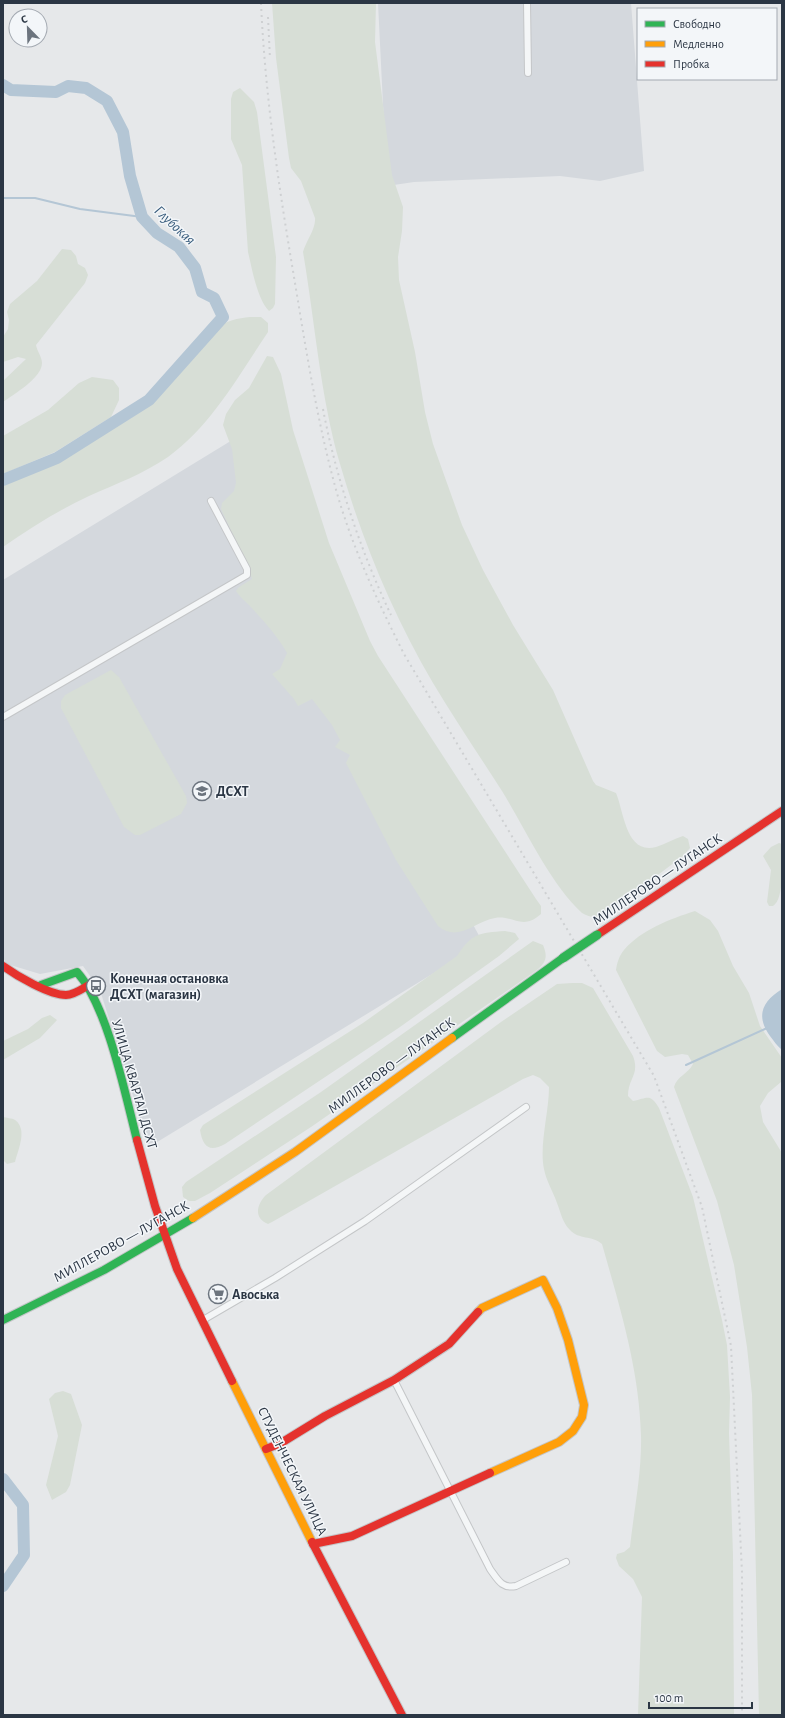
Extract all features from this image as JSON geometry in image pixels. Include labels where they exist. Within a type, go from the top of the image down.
[{"type":"street","points":[[527,3],[528,73]]},
{"type":"street","points":[[3,716],[247,575],[246,569],[211,501]]},
{"type":"street","name":"МИЛЛЕРОВО — ЛУГАНСК","points":[[3,1320],[104,1270],[164,1236],[294,1152],[563,958],[782,811]]},
{"type":"street","points":[[3,966],[19,977],[41,985],[54,992],[65,995],[89,985],[82,975],[77,972],[41,985]]},
{"type":"street","name":"УЛИЦА КВАРТАЛ ДСХТ","points":[[89,985],[108,1036],[164,1236]]},
{"type":"street","points":[[203,1320],[275,1278],[365,1221],[526,1107]]},
{"type":"street","name":"СТУДЕНЧЕСКАЯ УЛИЦА","points":[[164,1236],[177,1269],[266,1450],[402,1715]]},
{"type":"street","points":[[266,1450],[281,1443],[325,1416],[394,1380],[449,1344],[482,1308],[543,1280],[550,1291],[558,1309],[584,1404],[582,1420],[573,1433],[558,1442],[352,1536],[313,1544]]},
{"type":"street","points":[[394,1380],[490,1569],[503,1586],[516,1586],[566,1562]]},
{"type":"shaded area","points":[[272,3],[376,3],[375,42],[392,175],[403,207],[402,231],[398,257],[399,280],[415,352],[425,412],[433,444],[462,525],[483,570],[513,625],[553,690],[593,781],[596,785],[616,793],[624,821],[632,838],[638,845],[646,848],[656,847],[683,836],[688,839],[690,848],[683,856],[606,914],[591,917],[582,913],[549,872],[502,791],[418,657],[392,604],[358,521],[340,464],[327,412],[303,252],[314,226],[315,218],[301,181],[291,168],[289,158],[276,58]]},
{"type":"shaded area","points":[[378,3],[631,3],[644,171],[600,181],[560,176],[414,182],[387,186]]},
{"type":"shaded area","points":[[240,88],[254,102],[257,112],[276,257],[275,304],[269,311],[261,299],[253,275],[248,252],[242,165],[231,139],[231,99],[233,92]]},
{"type":"shaded area","points":[[62,249],[71,250],[76,256],[78,264],[85,268],[88,275],[85,283],[36,345],[41,358],[41,369],[33,380],[3,402],[3,381],[26,359],[18,357],[3,362],[3,337],[8,329],[9,320],[7,312],[10,304],[37,281]]},
{"type":"shaded area","points":[[261,317],[268,323],[268,332],[211,415],[183,444],[168,457],[149,469],[67,507],[34,526],[3,547],[3,485],[52,464],[134,416],[154,402],[216,328],[232,320]]},
{"type":"shaded area","points":[[267,356],[273,357],[281,374],[293,430],[329,543],[370,641],[378,656],[541,906],[541,914],[534,919],[523,922],[508,918],[495,918],[460,932],[446,931],[438,926],[396,860],[346,763],[350,755],[335,747],[340,740],[332,725],[312,699],[298,706],[294,699],[272,674],[280,669],[287,653],[270,628],[236,591],[239,587],[252,579],[250,571],[221,509],[222,503],[234,491],[236,483],[232,449],[223,425],[226,414],[235,400],[249,388]]},
{"type":"shaded area","points":[[92,377],[113,380],[119,388],[119,400],[111,417],[55,452],[3,474],[3,436],[48,410],[79,383]]},
{"type":"shaded area","name":"ДСХТ","points":[[257,425],[318,638],[483,943],[149,1147],[100,990],[83,966],[40,974],[7,964],[3,958],[3,580]]},
{"type":"shaded area","points":[[111,670],[119,677],[186,796],[187,803],[181,814],[140,835],[135,835],[124,827],[61,708],[61,701],[65,695]]},
{"type":"shaded area","points":[[779,843],[782,844],[781,887],[777,902],[773,906],[769,906],[767,902],[771,870],[763,856],[771,847]]},
{"type":"shaded area","points":[[695,911],[710,920],[718,931],[733,966],[749,993],[760,1026],[782,1058],[781,1082],[768,1093],[760,1106],[763,1122],[782,1153],[782,1715],[759,1715],[752,1395],[747,1347],[734,1265],[717,1201],[674,1087],[675,1083],[693,1064],[688,1055],[682,1054],[665,1057],[657,1051],[616,970],[618,960],[622,952],[647,931]]},
{"type":"shaded area","points":[[505,931],[515,933],[519,939],[499,956],[400,1027],[225,1144],[211,1148],[205,1144],[200,1130],[203,1125],[363,1023],[457,956],[462,948],[472,939],[482,934]]},
{"type":"shaded area","points":[[533,941],[543,945],[546,956],[544,962],[537,970],[311,1127],[210,1193],[195,1201],[189,1201],[183,1197],[182,1187],[186,1182],[321,1092]]},
{"type":"shaded area","points":[[582,983],[593,988],[633,1056],[635,1068],[628,1096],[633,1101],[651,1098],[659,1108],[693,1197],[722,1320],[727,1345],[730,1397],[729,1433],[733,1555],[734,1715],[638,1715],[642,1597],[633,1579],[619,1566],[616,1558],[617,1554],[624,1552],[630,1547],[637,1491],[641,1435],[637,1386],[628,1338],[602,1244],[594,1239],[577,1235],[567,1227],[545,1173],[543,1160],[543,1140],[549,1087],[540,1078],[533,1075],[523,1079],[272,1222],[268,1224],[258,1215],[260,1202],[266,1195],[501,1022],[557,984]]},
{"type":"shaded area","points":[[50,1015],[57,1020],[40,1038],[3,1060],[3,1041],[28,1029],[42,1018]]},
{"type":"shaded area","points":[[3,1117],[15,1120],[19,1124],[22,1134],[15,1162],[7,1164],[3,1160]]},
{"type":"shaded area","points":[[63,1391],[71,1394],[82,1425],[70,1485],[66,1492],[52,1500],[46,1485],[58,1436],[49,1399],[55,1393]]},
{"type":"water","points":[[782,989],[782,1050],[774,1042],[765,1028],[762,1015],[763,1009],[770,998]]},
{"type":"waterway","name":"Глубокая","points":[[3,85],[11,90],[56,92],[68,86],[86,88],[107,101],[123,132],[130,176],[142,217],[157,233],[179,247],[195,268],[202,292],[214,298],[223,317],[149,400],[57,458],[3,480]]},
{"type":"waterway","points":[[3,198],[35,198],[80,209],[142,217]]},
{"type":"waterway","points":[[686,1065],[767,1028]]},
{"type":"waterway","name":"Глубокая","points":[[3,1479],[23,1505],[24,1555],[3,1586]]},
{"type":"railway","points":[[261,3],[273,137],[282,204],[311,379],[328,460],[341,508],[349,530],[375,593],[404,654],[654,1076],[702,1207],[731,1346],[742,1572],[742,1715]]},
{"type":"railway","points":[[268,17],[270,59]]},
{"type":"railway","points":[[323,409],[328,435],[342,488],[370,566],[391,615]]},
{"type":"traffic: fast","points":[[563,958],[597,935]]},
{"type":"traffic: fast","points":[[452,1038],[563,958]]},
{"type":"traffic: fast","points":[[41,985],[77,972],[88,987],[98,1007],[114,1052],[137,1140]]},
{"type":"traffic: fast","points":[[3,1320],[104,1270],[193,1218]]},
{"type":"traffic: slow","points":[[193,1218],[295,1152],[452,1038]]},
{"type":"traffic: slow","points":[[478,1312],[482,1308],[543,1280],[557,1308],[568,1340],[584,1405],[582,1417],[573,1431],[559,1442],[490,1473]]},
{"type":"traffic: slow","points":[[232,1381],[312,1542]]},
{"type":"traffic: jam","points":[[597,935],[782,811]]},
{"type":"traffic: jam","points":[[3,966],[33,984],[59,994],[72,994],[89,985]]},
{"type":"traffic: jam","points":[[137,1140],[155,1206],[177,1269],[232,1381]]},
{"type":"traffic: jam","points":[[266,1449],[281,1443],[325,1416],[394,1380],[449,1344],[478,1312]]},
{"type":"traffic: jam","points":[[313,1544],[352,1536],[490,1473]]},
{"type":"traffic: jam","points":[[312,1542],[402,1715]]},
{"type":"place","name":"ДСХТ","points":[[202,791]]},
{"type":"place","name":"Конечная остановка ДСХТ (магазин)","points":[[96,986]]},
{"type":"place","name":"Авоська","points":[[218,1294]]}]
